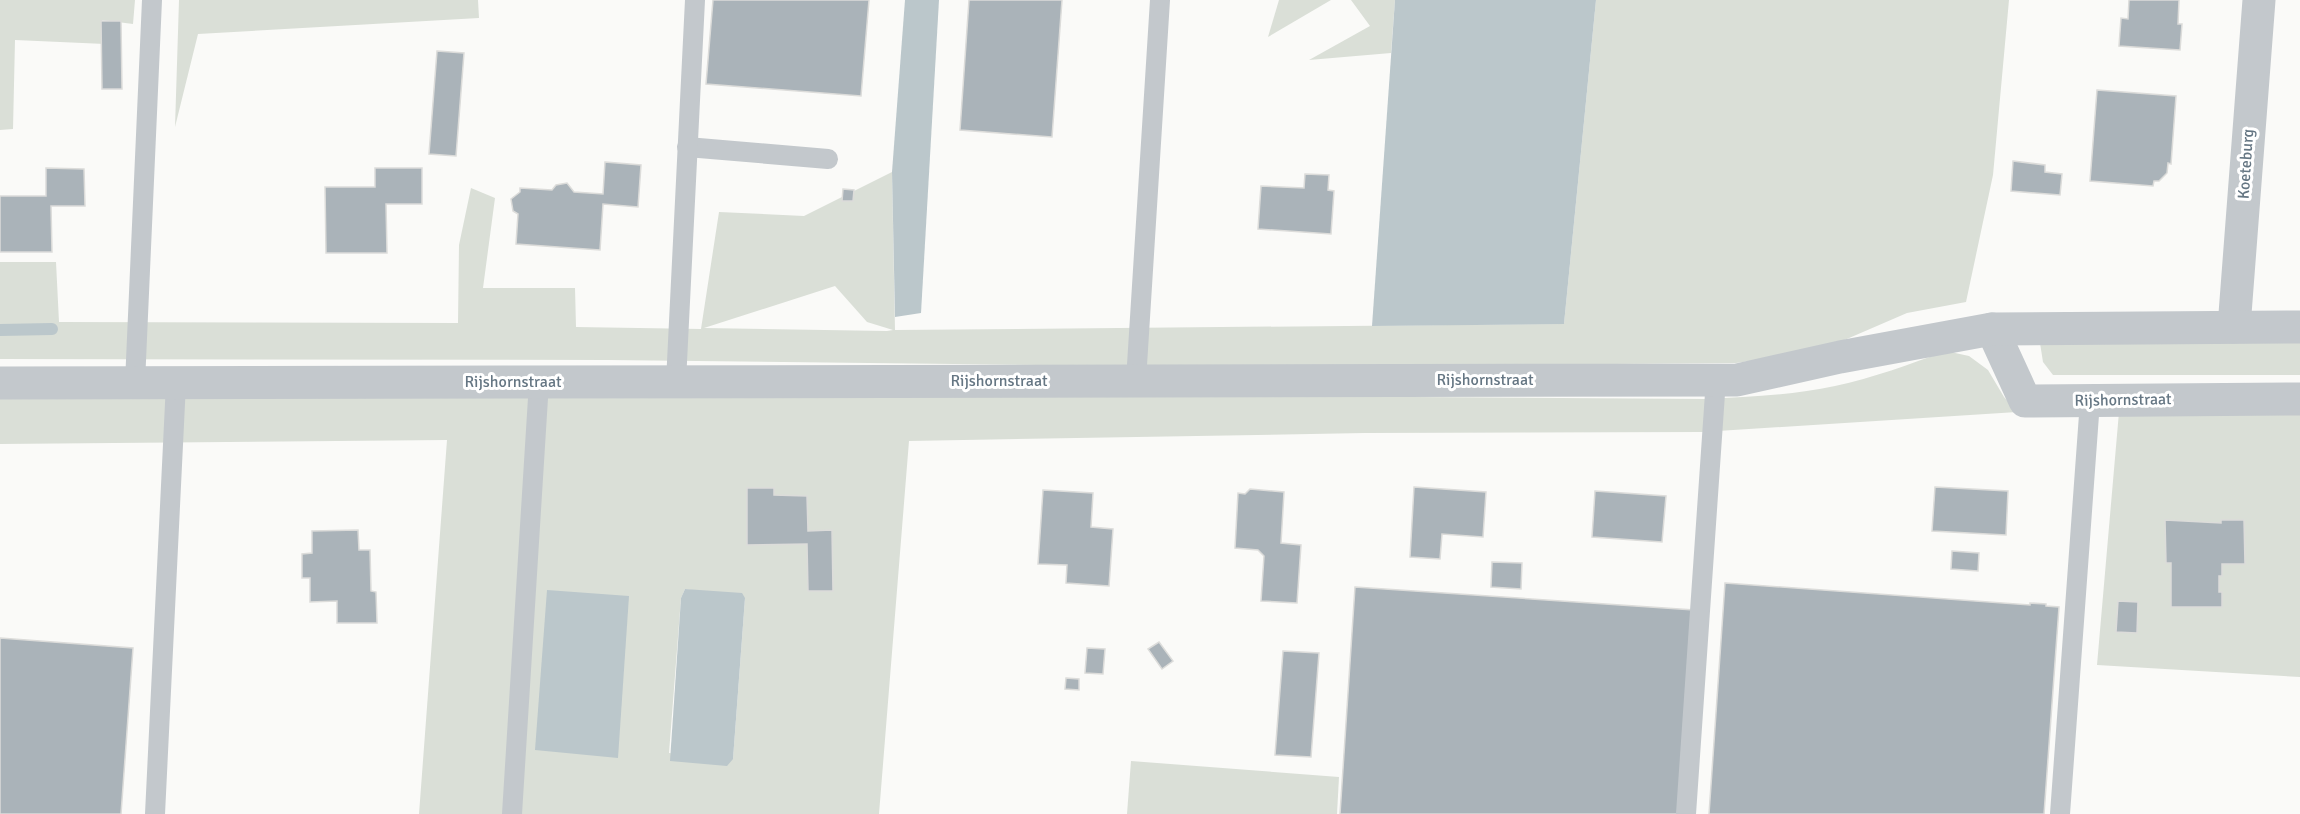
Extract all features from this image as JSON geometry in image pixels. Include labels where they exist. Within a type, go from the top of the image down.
[{"type":"street","name":"Koeteburg","points":[[2234,327],[2259,0]]},
{"type":"street","name":"Rijshornstraat","points":[[0,383],[1737,380],[1840,357],[1992,328],[2300,327]]},
{"type":"street","name":"Rijshornstraat","points":[[1992,328],[2025,401],[2300,399]]},
{"type":"lane","points":[[135,383],[152,0]]},
{"type":"lane","points":[[676,382],[695,0]]},
{"type":"lane","points":[[1137,381],[1160,0]]},
{"type":"lane","points":[[687,147],[828,159]]},
{"type":"lane","points":[[1686,814],[1716,380]]},
{"type":"lane","points":[[512,814],[538,382]]},
{"type":"lane","points":[[155,814],[176,383]]},
{"type":"lane","points":[[2060,814],[2090,400]]},
{"type":"shaded area","points":[[0,0],[135,0],[133,24],[102,20],[105,44],[15,40],[13,129],[0,130]]},
{"type":"shaded area","points":[[179,0],[478,0],[479,18],[198,34],[175,127]]},
{"type":"shaded area","points":[[905,0],[939,0],[921,313],[895,317],[892,172]]},
{"type":"shaded area","points":[[1279,0],[1331,0],[1268,37]]},
{"type":"shaded area","points":[[1351,0],[1395,0],[1391,53],[1309,60],[1370,26]]},
{"type":"shaded area","points":[[1395,0],[1596,0],[1564,324],[1372,326]]},
{"type":"shaded area","points":[[1596,0],[2009,0],[1993,175],[1966,302],[1907,313],[1819,351],[1736,363],[1216,367],[608,360],[0,359],[0,262],[56,262],[59,322],[458,323],[459,245],[471,188],[495,198],[483,288],[575,288],[576,327],[701,329],[719,212],[804,216],[892,172],[895,330],[1564,324]],"holes":[[[835,286],[867,322],[893,330],[704,328]]]},
{"type":"shaded area","points":[[2040,343],[2300,343],[2300,375],[2053,375],[2043,362]]},
{"type":"shaded area","points":[[1946,351],[1969,356],[1988,370],[2004,397],[2017,412],[1702,432],[1365,433],[909,441],[879,814],[419,814],[447,440],[0,444],[0,397],[967,394],[1706,399],[1803,392],[1835,386]],"holes":[[[685,589],[745,598],[733,759],[669,753],[681,598]]]},
{"type":"shaded area","points":[[2119,412],[2300,413],[2300,677],[2097,665]]},
{"type":"shaded area","points":[[685,589],[742,593],[745,598],[733,759],[727,766],[670,761],[681,598]]},
{"type":"shaded area","points":[[547,590],[629,596],[618,758],[535,750]]},
{"type":"shaded area","points":[[1131,761],[1339,777],[1337,814],[1127,814]]},
{"type":"building","points":[[713,0],[869,0],[861,96],[706,84]]},
{"type":"building","points":[[969,0],[1062,0],[1052,137],[960,130]]},
{"type":"building","points":[[2129,0],[2179,0],[2178,24],[2182,24],[2180,50],[2119,46],[2121,18],[2128,19]]},
{"type":"building","points":[[101,21],[121,21],[122,89],[102,89]]},
{"type":"building","points":[[437,51],[464,53],[456,156],[429,154]]},
{"type":"building","points":[[2097,90],[2176,96],[2171,164],[2168,163],[2167,173],[2159,181],[2154,181],[2153,186],[2090,181]]},
{"type":"building","points":[[2013,161],[2045,165],[2045,172],[2062,174],[2060,195],[2011,191]]},
{"type":"building","points":[[605,162],[641,165],[638,207],[603,204],[600,250],[516,244],[518,214],[513,211],[511,199],[520,192],[520,188],[552,190],[556,185],[567,183],[574,192],[603,194]]},
{"type":"building","points":[[46,168],[84,169],[85,206],[51,206],[52,252],[0,252],[0,196],[46,196]]},
{"type":"building","points":[[375,168],[422,168],[422,204],[386,204],[387,253],[326,253],[325,187],[375,187]]},
{"type":"building","points":[[1305,174],[1329,175],[1328,190],[1334,191],[1331,234],[1258,229],[1261,186],[1304,188]]},
{"type":"building","points":[[843,189],[854,190],[853,201],[842,201]]},
{"type":"building","points":[[1414,487],[1486,492],[1483,537],[1442,534],[1440,559],[1410,557]]},
{"type":"building","points":[[1935,487],[2008,491],[2006,535],[1932,531]]},
{"type":"building","points":[[747,488],[774,488],[774,495],[807,496],[808,531],[832,530],[833,591],[808,591],[807,544],[747,545]]},
{"type":"building","points":[[1250,489],[1284,492],[1281,543],[1301,545],[1297,603],[1261,601],[1264,556],[1258,550],[1235,548],[1238,493],[1245,494]]},
{"type":"building","points":[[1043,490],[1093,493],[1091,527],[1113,529],[1109,586],[1066,583],[1067,565],[1038,564]]},
{"type":"building","points":[[1595,491],[1666,496],[1662,542],[1592,537]]},
{"type":"building","points":[[2165,520],[2221,523],[2221,520],[2244,520],[2245,564],[2222,564],[2219,592],[2222,592],[2222,607],[2171,607],[2171,563],[2166,563]]},
{"type":"building","points":[[358,530],[359,550],[370,550],[371,591],[376,592],[377,623],[337,623],[337,601],[310,602],[310,578],[302,578],[302,554],[312,553],[312,531]]},
{"type":"building","points":[[1952,551],[1979,553],[1978,571],[1951,569]]},
{"type":"building","points":[[1492,562],[1522,563],[1521,589],[1491,587]]},
{"type":"building","points":[[1725,583],[2030,605],[2030,603],[2046,604],[2046,606],[2059,607],[2044,814],[1709,814]]},
{"type":"building","points":[[1355,587],[1694,610],[1679,814],[1340,814]]},
{"type":"building","points":[[2118,601],[2138,602],[2137,633],[2116,632]]},
{"type":"building","points":[[0,638],[133,648],[121,814],[0,814]]},
{"type":"building","points":[[1159,642],[1173,661],[1162,669],[1148,649]]},
{"type":"building","points":[[1087,648],[1105,649],[1103,674],[1085,673]]},
{"type":"building","points":[[1283,651],[1319,653],[1311,757],[1275,755]]},
{"type":"building","points":[[1066,678],[1079,679],[1079,690],[1065,689]]},
{"type":"waterway","points":[[0,330],[52,329]]}]
